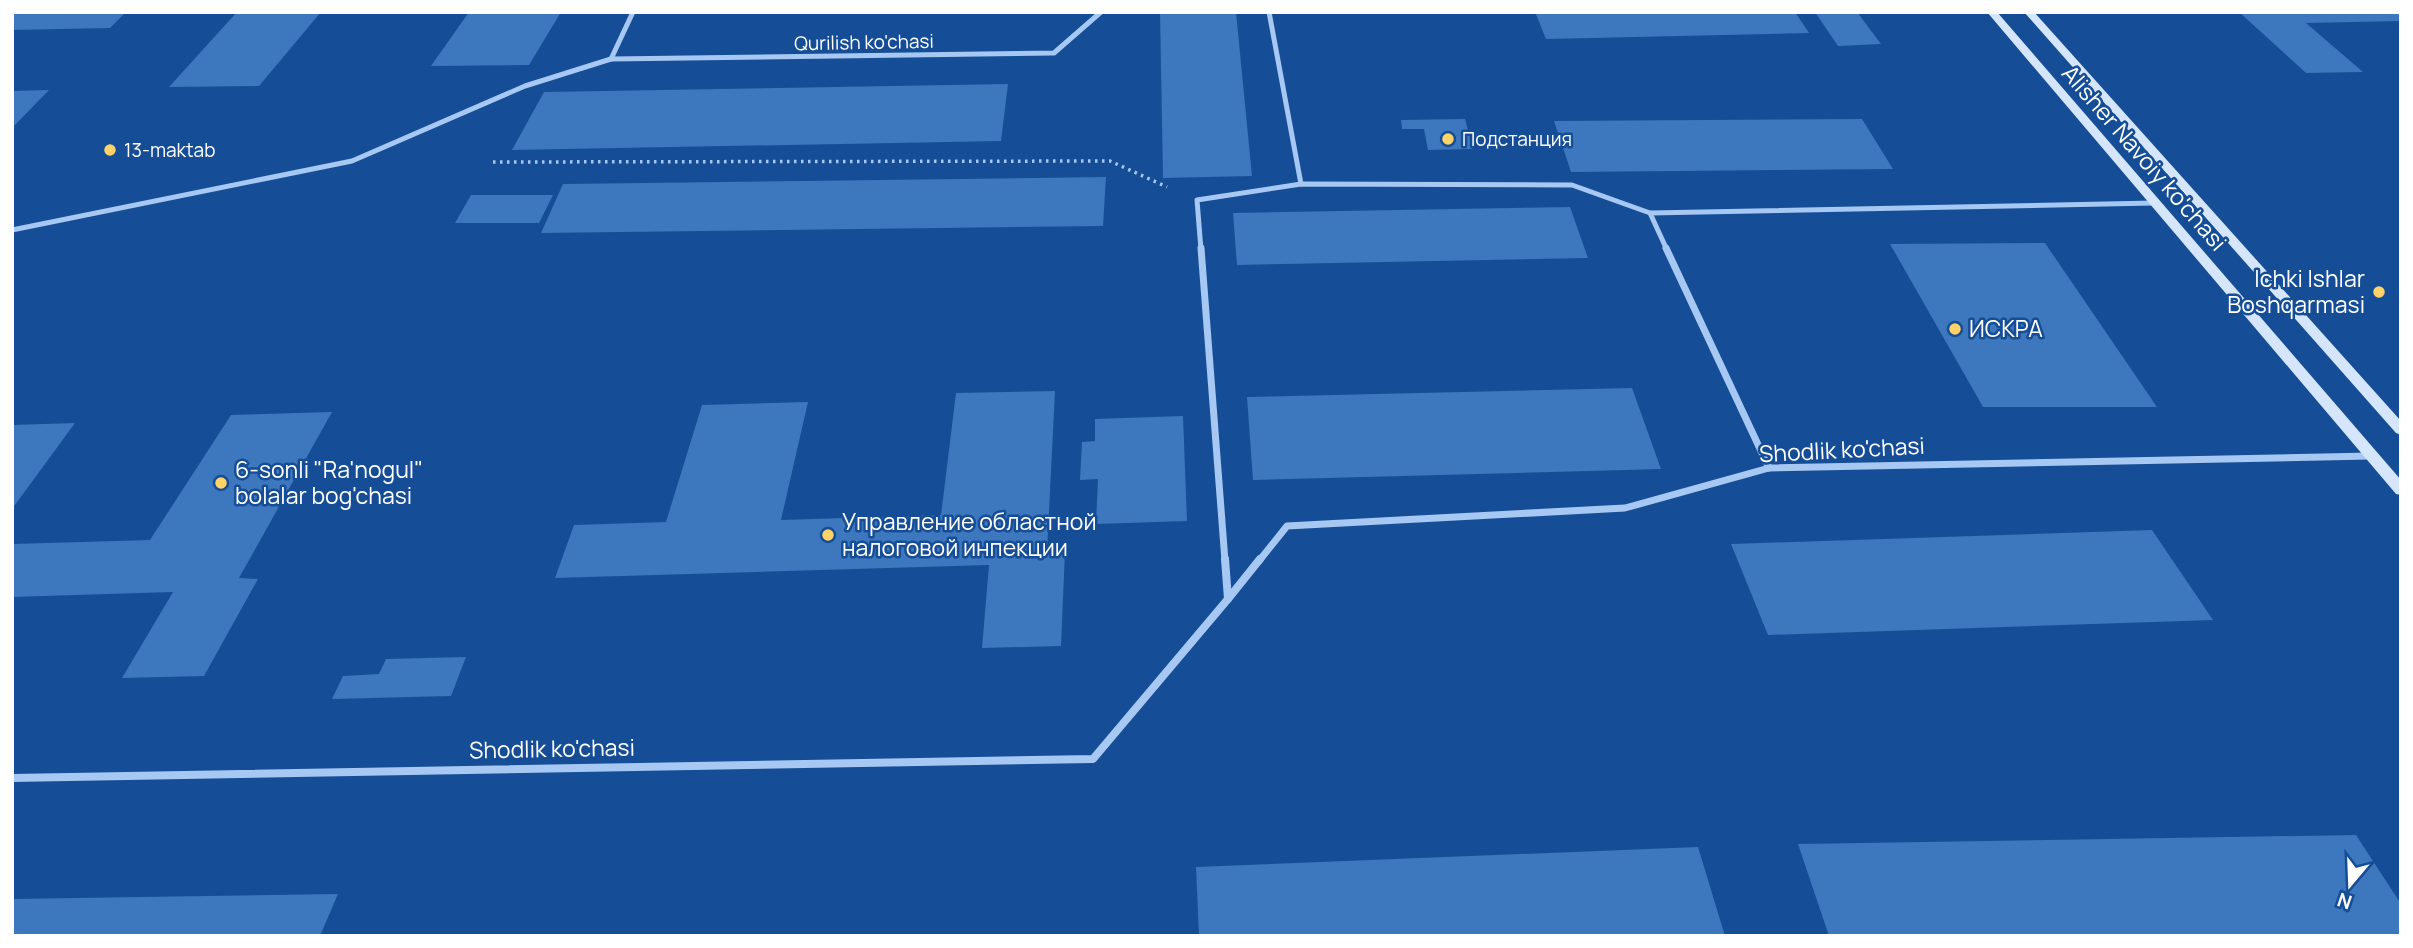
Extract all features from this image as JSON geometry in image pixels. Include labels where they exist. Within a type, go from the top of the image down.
[{"type":"main road","name":"Alisher Navoiy ko'chasi","points":[[1992,12],[2401,490]]},
{"type":"main road","name":"Alisher Navoiy ko'chasi","points":[[2029,12],[2401,430]]},
{"type":"street","points":[[611,59],[633,12]]},
{"type":"street","name":"Qurilish ko'chasi","points":[[12,230],[352,160],[525,86],[611,59],[1054,53],[1101,12]]},
{"type":"street","points":[[1269,12],[1301,184]]},
{"type":"street","points":[[1228,599],[1197,200],[1301,184],[1572,185],[1650,213],[2154,203]]},
{"type":"street","points":[[1650,213],[1769,468]]},
{"type":"street","name":"Shodlik ko'chasi","points":[[12,778],[1093,759],[1287,526],[1625,508],[1769,468],[2372,456]]},
{"type":"path","points":[[494,162],[1110,161],[1197,200]]},
{"type":"building","points":[[12,12],[126,12],[110,28],[12,30]]},
{"type":"building","points":[[237,12],[321,12],[259,86],[169,87]]},
{"type":"building","points":[[469,12],[561,12],[529,65],[431,66]]},
{"type":"building","points":[[1160,12],[1236,12],[1252,176],[1163,178]]},
{"type":"building","points":[[1535,12],[1795,12],[1809,33],[1546,39]]},
{"type":"building","points":[[1815,12],[1857,12],[1881,44],[1838,46]]},
{"type":"building","points":[[2239,12],[2401,12],[2401,21],[2306,23],[2363,72],[2306,73]]},
{"type":"building","points":[[1008,84],[1001,141],[512,150],[544,92]]},
{"type":"building","points":[[49,90],[12,128],[12,91]]},
{"type":"building","name":"Подстанция","points":[[1465,119],[1473,149],[1428,150],[1424,129],[1402,129],[1401,120]]},
{"type":"building","points":[[1862,119],[1893,169],[1571,172],[1554,121]]},
{"type":"building","points":[[1106,177],[1103,226],[541,233],[563,184]]},
{"type":"building","points":[[471,195],[553,195],[539,223],[455,223]]},
{"type":"building","points":[[1570,207],[1588,258],[1237,265],[1233,213]]},
{"type":"building","points":[[2045,243],[2157,407],[1983,407],[1890,244]]},
{"type":"building","points":[[1632,388],[1661,469],[1253,480],[1247,397]]},
{"type":"building","points":[[1055,391],[1047,552],[1065,551],[1061,646],[982,648],[989,565],[555,578],[574,525],[666,522],[702,405],[808,402],[781,520],[941,515],[956,393]]},
{"type":"building","points":[[332,412],[239,578],[258,579],[204,676],[122,678],[173,592],[12,597],[12,544],[150,540],[231,415]]},
{"type":"building","points":[[1183,416],[1187,521],[1096,524],[1098,479],[1080,480],[1082,442],[1095,441],[1095,419]]},
{"type":"building","points":[[75,423],[12,509],[12,425]]},
{"type":"building","points":[[2152,530],[2213,620],[1768,635],[1731,544]]},
{"type":"building","points":[[466,657],[451,696],[332,699],[343,676],[379,674],[386,659]]},
{"type":"building","points":[[2356,835],[2401,904],[2401,936],[1829,936],[1798,844]]},
{"type":"building","points":[[1698,847],[1725,936],[1199,936],[1196,867]]},
{"type":"building","points":[[338,894],[320,936],[12,936],[12,899]]},
{"type":"place","name":"Подстанция","points":[[1448,139]]},
{"type":"place","name":"13-maktab","points":[[110,150]]},
{"type":"place","name":"Ichki Ishlar Boshqarmasi","points":[[2379,292]]},
{"type":"place","name":"ИСКРА","points":[[1955,329]]},
{"type":"place","name":"6-sonli \"Ra'nogul\" bolalar bog'chasi","points":[[221,483]]},
{"type":"place","name":"Управление областной налоговой инпекции","points":[[828,535]]}]
